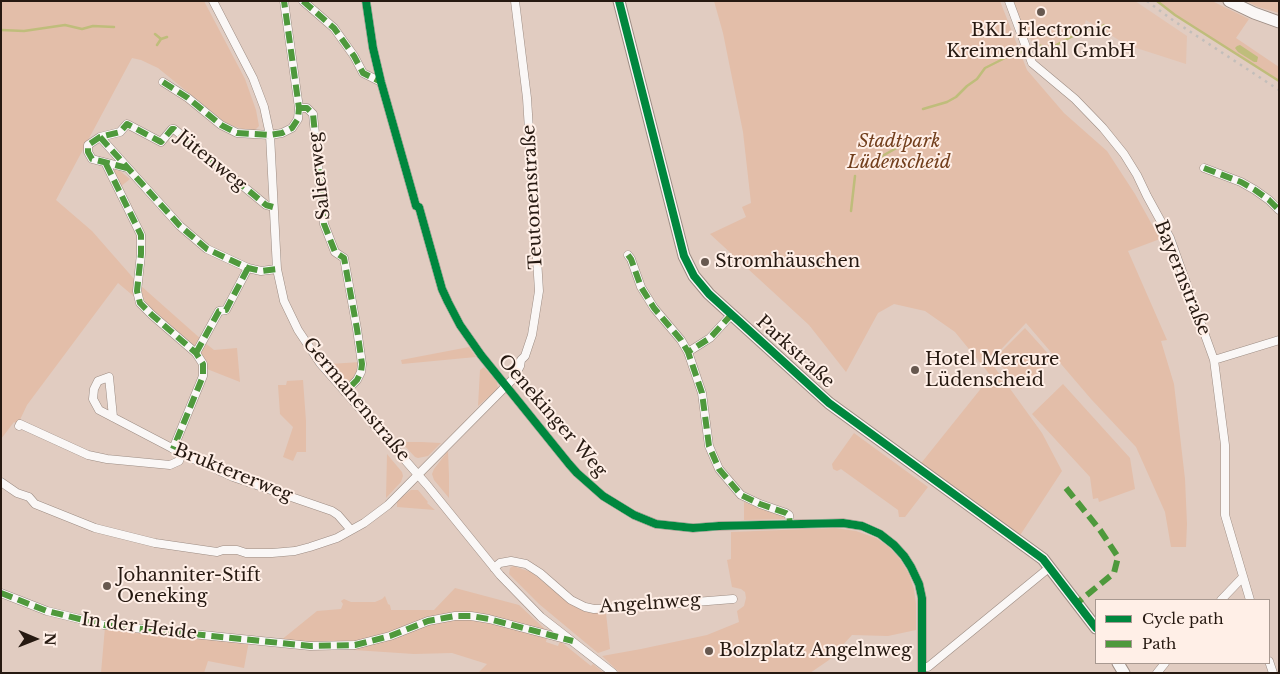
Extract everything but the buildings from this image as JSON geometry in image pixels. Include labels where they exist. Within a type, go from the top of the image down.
[{"type":"street","name":"Germanenstraße","points":[[213,1],[253,78],[264,107],[270,135],[277,269],[284,301],[298,330],[320,363],[418,475],[494,568],[541,617],[613,673]]},
{"type":"street","points":[[163,82],[175,88],[230,130],[244,134],[270,135],[282,133],[292,128],[298,119],[299,108],[284,1]]},
{"type":"street","points":[[303,1],[336,30],[363,73],[381,82]]},
{"type":"street","name":"Oenekinger Weg","points":[[366,1],[373,48],[381,82],[442,289],[460,325],[481,355],[578,473],[603,496],[634,515],[656,524],[688,528],[840,523],[858,525],[880,534],[899,550],[912,567],[920,591],[922,670]]},
{"type":"street","name":"Teutonenstraße","points":[[1,482],[17,493],[29,497],[35,504],[83,524],[124,536],[186,549],[219,552],[223,550],[256,553],[295,551],[337,538],[376,515],[516,376],[532,335],[539,291],[527,98],[515,1]]},
{"type":"street","name":"Parkstraße","points":[[619,1],[684,256],[694,276],[709,294],[829,403],[1043,559],[1095,627]]},
{"type":"street","name":"Bayernstraße","points":[[1009,1],[1032,64],[1075,99],[1103,128],[1124,154],[1137,174],[1170,238],[1214,360],[1225,450],[1225,515],[1250,599]]},
{"type":"street","points":[[1229,1],[1279,22]]},
{"type":"street","name":"Salierweg","points":[[299,108],[307,108],[314,114],[324,224],[335,252],[344,258],[357,329],[361,372],[357,380],[345,392]]},
{"type":"street","name":"Jütenweg","points":[[100,137],[120,132],[127,124],[161,142],[174,129],[266,205],[274,206]]},
{"type":"street","points":[[127,168],[92,159],[88,152],[88,145],[100,137],[180,226],[207,249],[248,268],[261,270],[277,269]]},
{"type":"street","points":[[106,164],[141,235],[137,291],[140,303],[196,353],[203,364],[203,376],[173,449]]},
{"type":"street","points":[[1204,168],[1241,182],[1270,200],[1279,210]]},
{"type":"street","points":[[628,255],[641,287],[654,308],[681,340],[688,352],[702,393],[709,446],[719,469],[741,495],[786,513],[789,516],[790,524]]},
{"type":"street","points":[[196,353],[219,311],[226,310],[248,268]]},
{"type":"street","points":[[688,352],[710,338],[732,314]]},
{"type":"street","points":[[1214,360],[1279,340]]},
{"type":"street","name":"Bruktererweg","points":[[113,417],[109,377],[98,381],[94,389],[93,396],[99,410],[173,449],[233,476],[332,511],[352,530]]},
{"type":"street","points":[[19,426],[20,424],[88,455],[107,459],[170,465],[179,460],[182,453]]},
{"type":"street","name":"Angelnweg","points":[[494,568],[500,563],[511,561],[526,564],[571,600],[594,609],[734,599]]},
{"type":"street","points":[[922,670],[1050,567]]},
{"type":"street","points":[[1222,599],[1242,577]]},
{"type":"street","name":"In der Heide","points":[[1,593],[46,612],[98,624],[323,646],[355,645],[390,636],[437,619],[462,616],[489,619],[573,642]]},
{"type":"shaded area","points":[[1012,1],[1135,1],[1187,36],[1186,64],[1127,45],[1086,20],[1082,31],[1040,54],[1024,29]]},
{"type":"shaded area","points":[[1240,45],[1258,57],[1257,62],[1238,52],[1235,48]]},
{"type":"green space","points":[[1,1],[204,1],[245,79],[256,110],[259,126],[254,131],[249,131],[227,124],[158,68],[132,58],[56,200],[92,231],[135,280],[137,299],[118,283],[27,405],[18,424],[14,422],[1,439]]},
{"type":"green space","name":"Stadtpark Lüdenscheid","points":[[714,1],[1000,1],[1027,70],[1064,113],[1107,151],[1135,194],[1160,239],[1128,251],[1167,340],[1161,341],[1174,384],[1185,479],[1186,547],[1171,547],[1165,512],[1136,447],[1091,399],[1026,323],[990,361],[1042,433],[1062,471],[1017,540],[918,467],[991,376],[955,332],[925,311],[894,304],[878,313],[846,372],[809,325],[710,234],[746,217],[742,207],[751,203],[743,132],[723,33]]},
{"type":"green space","points":[[1157,1],[1212,1],[1249,19],[1236,38],[1279,67],[1279,81],[1175,15]]},
{"type":"green space","points":[[1246,1],[1279,1],[1279,13],[1258,7]]},
{"type":"green space","points":[[111,169],[120,171],[130,179],[120,187]]},
{"type":"green space","points":[[140,285],[202,340],[196,349],[149,308],[143,297]]},
{"type":"green space","points":[[1025,328],[1052,358],[1021,389],[995,358]]},
{"type":"green space","points":[[204,342],[214,350],[237,348],[240,382],[207,369],[205,360],[198,351]]},
{"type":"green space","points":[[469,347],[476,357],[402,364],[401,360]]},
{"type":"green space","points":[[360,362],[357,376],[350,383],[330,364]]},
{"type":"green space","points":[[484,367],[497,382],[498,389],[478,406],[480,370]]},
{"type":"green space","points":[[303,380],[306,452],[297,452],[293,461],[283,457],[293,427],[280,414],[278,385],[286,385],[287,381]]},
{"type":"green space","points":[[1063,384],[1130,458],[1135,489],[1099,502],[1098,498],[1093,499],[1090,477],[1032,414]]},
{"type":"green space","points":[[854,433],[928,487],[905,517],[899,517],[898,510],[841,469],[837,471],[833,469],[832,464]]},
{"type":"green space","points":[[401,442],[441,443],[428,456],[418,458]]},
{"type":"green space","points":[[448,451],[449,498],[434,480],[432,474]]},
{"type":"green space","points":[[387,454],[402,472],[403,476],[401,482],[386,498]]},
{"type":"green space","points":[[411,490],[418,490],[427,503],[435,510],[397,507],[397,501]]},
{"type":"green space","points":[[744,502],[784,516],[785,519],[744,520]]},
{"type":"green space","points":[[835,528],[856,531],[876,538],[889,547],[900,559],[909,574],[914,589],[916,630],[888,636],[852,635],[829,660],[810,673],[620,673],[602,656],[707,635],[739,622],[737,611],[744,606],[746,598],[745,592],[732,587],[727,560],[731,559],[731,532]]},
{"type":"green space","points":[[513,566],[531,572],[573,606],[586,612],[606,613],[610,649],[598,653],[539,604],[509,574],[510,568]]},
{"type":"green space","points":[[455,588],[519,605],[547,631],[455,614],[376,639],[335,645],[280,641],[317,611],[341,609],[343,604],[341,601],[344,599],[351,602],[375,602],[385,596],[391,610],[434,610]]},
{"type":"green space","points":[[471,618],[547,637],[546,642],[558,646],[560,641],[591,666],[593,664],[604,673],[478,673],[487,664],[452,653],[414,654],[354,650],[355,647],[428,623]]},
{"type":"green space","points":[[105,627],[249,641],[244,668],[208,661],[204,673],[101,673]]},
{"type":"waterway","points":[[1157,1],[1175,15],[1279,81]]},
{"type":"waterway","points":[[1,30],[24,31],[65,25],[82,29],[93,26],[114,27]]},
{"type":"waterway","points":[[1033,46],[1038,45],[1049,49],[1082,31],[1099,28],[1104,25]]},
{"type":"waterway","points":[[155,34],[161,39],[167,37]]},
{"type":"waterway","points":[[157,45],[161,39]]},
{"type":"waterway","points":[[1014,54],[1021,52]]},
{"type":"waterway","points":[[923,109],[947,102],[956,97],[977,79],[985,68],[1005,58]]},
{"type":"waterway","points":[[868,164],[909,141]]},
{"type":"waterway","points":[[851,211],[855,176]]},
{"type":"railway","points":[[1147,1],[1279,90]]},
{"type":"marked path","points":[[163,82],[188,98],[221,125],[237,133],[270,135],[282,133],[292,128],[298,119],[299,108],[284,1]]},
{"type":"marked path","points":[[303,1],[334,28],[354,56],[363,73],[381,82]]},
{"type":"marked path","points":[[299,108],[307,108],[313,114],[324,224],[335,252],[344,258],[357,329],[362,364],[361,372],[357,380],[345,392]]},
{"type":"marked path","points":[[127,168],[92,159],[88,152],[88,145],[100,137],[120,132],[127,124],[161,142],[174,129],[266,205],[273,207]]},
{"type":"marked path","points":[[100,137],[180,226],[207,249],[248,268],[261,271],[277,269]]},
{"type":"marked path","points":[[106,164],[141,235],[137,291],[140,303],[196,353],[203,364],[203,376],[173,449]]},
{"type":"marked path","points":[[1204,168],[1241,182],[1269,200],[1279,210]]},
{"type":"marked path","points":[[628,255],[641,287],[654,308],[681,340],[688,352]]},
{"type":"marked path","points":[[196,353],[219,311],[226,310],[248,268]]},
{"type":"marked path","points":[[732,314],[710,338],[688,352],[702,393],[709,446],[719,469],[741,495],[786,513],[789,515],[790,524]]},
{"type":"marked path","points":[[1066,488],[1100,530],[1118,557],[1114,573],[1077,603]]},
{"type":"marked path","points":[[1,593],[47,611],[104,625],[310,646],[355,645],[390,636],[428,621],[455,616],[489,619],[573,641]]},
{"type":"cycle path","points":[[366,1],[373,48],[381,82],[442,289],[460,325],[481,355],[569,464],[603,496],[634,515],[656,524],[693,528],[843,523],[862,526],[880,534],[904,556],[919,584],[922,598],[922,673]]},
{"type":"cycle path","points":[[619,1],[684,256],[694,276],[709,294],[829,403],[1043,559],[1095,627]]},
{"type":"place","name":"BKL Electronic Kreimendahl GmbH","points":[[1041,12]]},
{"type":"place","name":"Stromhäuschen","points":[[705,262]]},
{"type":"place","name":"Hotel Mercure Lüdenscheid","points":[[915,370]]},
{"type":"place","name":"Johanniter-Stift Oeneking","points":[[107,586]]},
{"type":"place","name":"Bolzplatz Angelnweg","points":[[709,651]]}]
